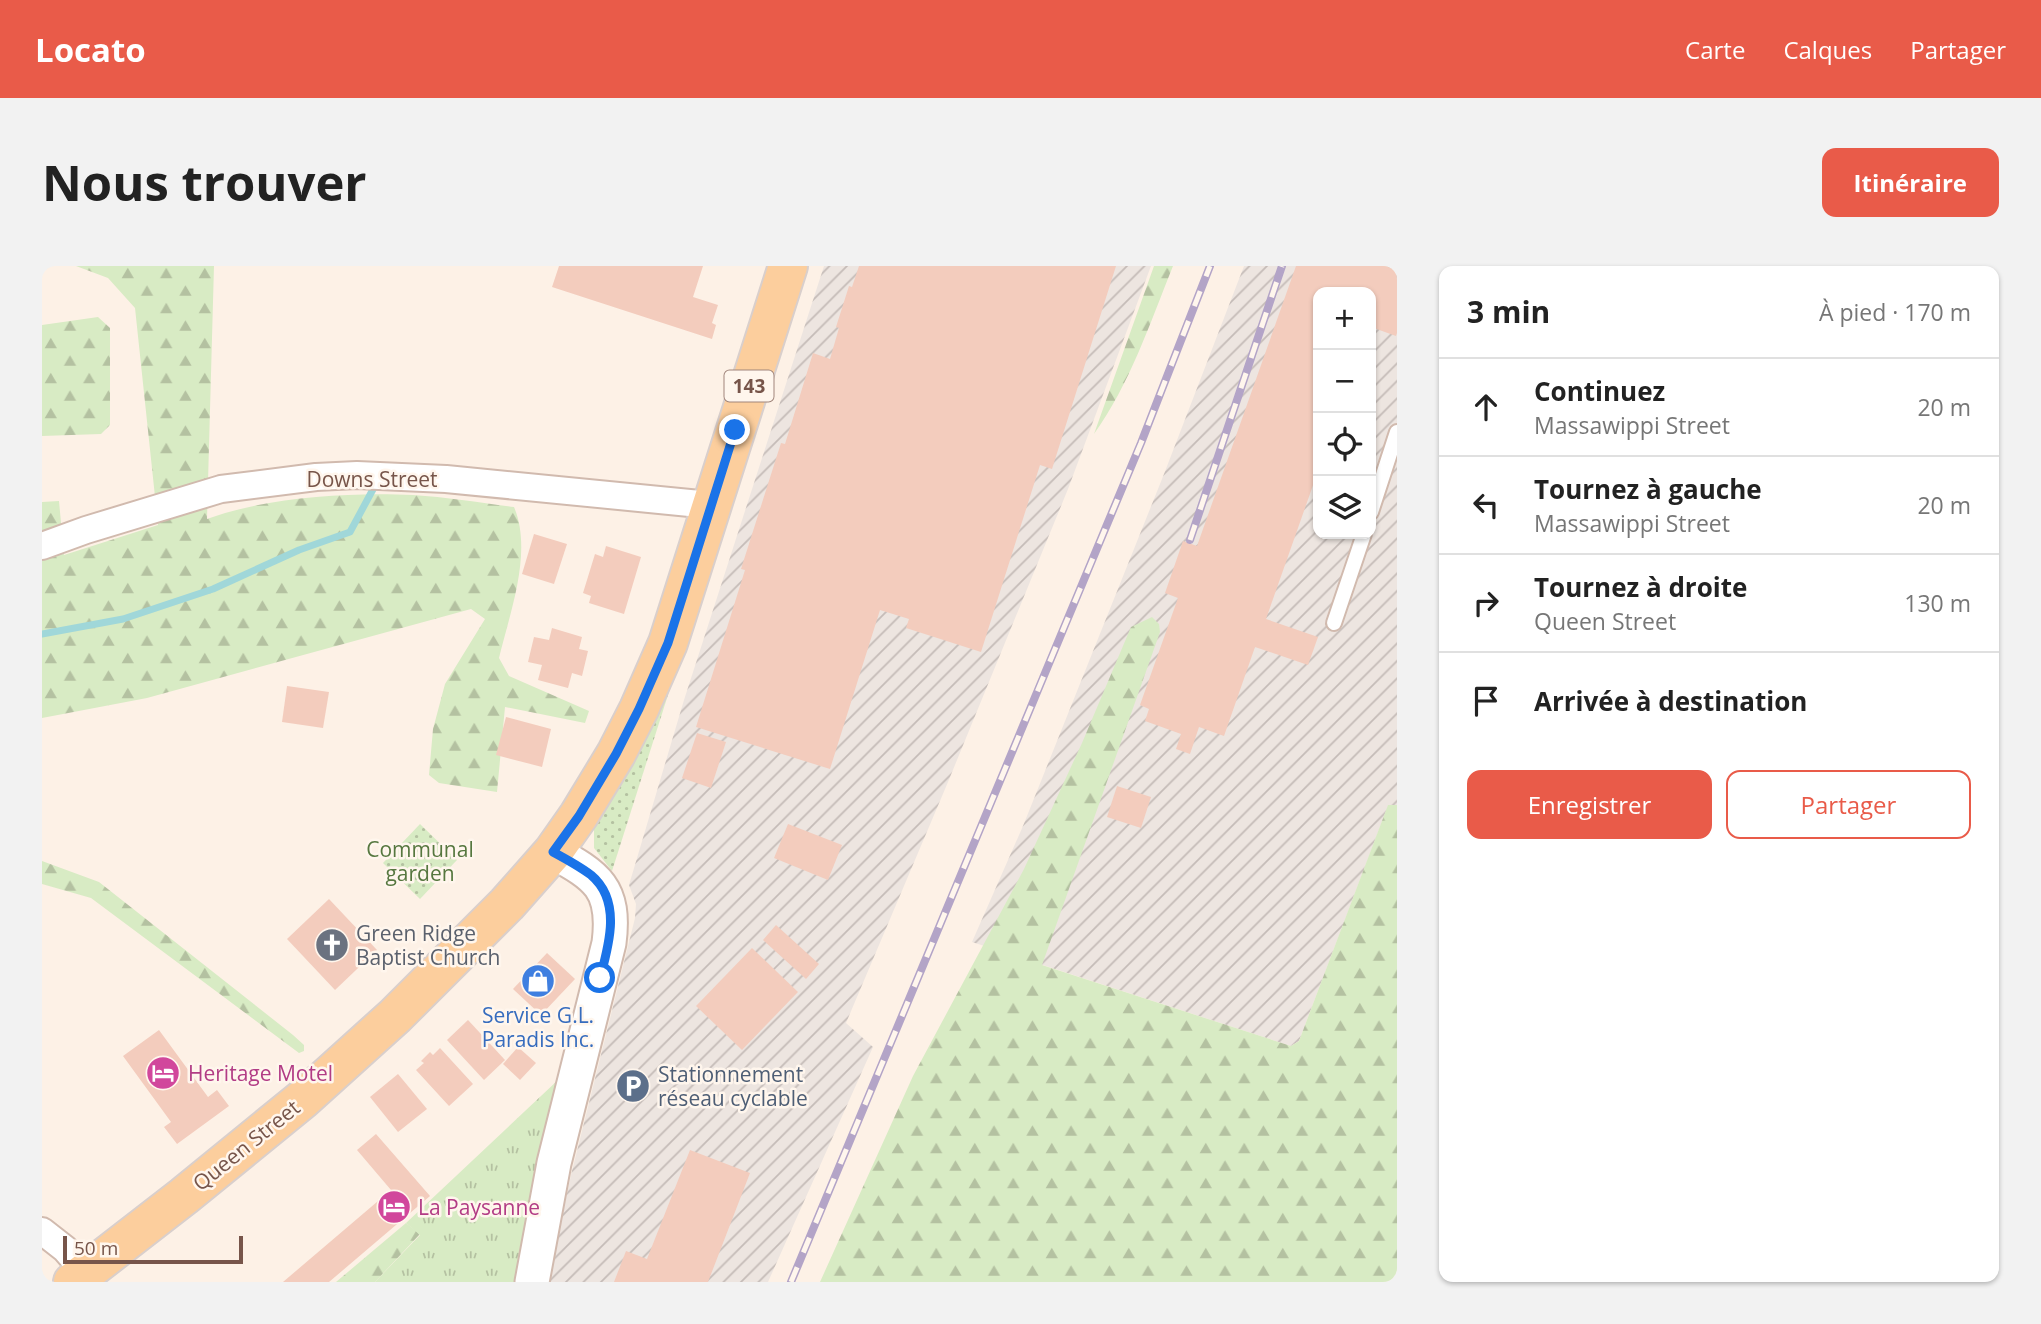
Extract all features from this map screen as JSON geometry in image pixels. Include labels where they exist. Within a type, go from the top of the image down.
[{"type":"main road","name":"Queen Street","points":[[79,1277],[263,1131],[367,1042],[453,960],[553,852],[579,816],[616,754],[668,643],[788,266]]},
{"type":"street","name":"Downs Street","points":[[42,546],[221,489],[316,477],[357,475],[446,479],[710,505]]},
{"type":"street","points":[[531,1282],[554,1163],[611,928],[608,898],[593,876],[553,852]]},
{"type":"street","points":[[42,1231],[65,1249],[79,1277]]},
{"type":"lane","points":[[1376,497],[1397,432]]},
{"type":"lane","points":[[1334,623],[1362,539]]},
{"type":"shaded area","points":[[824,266],[1151,266],[1068,489],[846,1023],[873,1047],[768,1282],[548,1282],[571,1175],[635,918],[636,904],[629,885],[684,700]]},
{"type":"shaded area","points":[[1244,266],[1397,266],[1397,805],[1388,806],[1299,1041],[1291,1046],[972,942],[1023,826]]},
{"type":"green space","points":[[76,266],[214,266],[207,519],[282,501],[362,494],[426,496],[514,507],[519,525],[521,562],[514,602],[499,658],[509,676],[589,711],[585,723],[505,707],[497,792],[439,783],[429,775],[433,729],[445,684],[485,619],[471,609],[147,698],[42,718],[42,502],[59,501],[64,555],[158,525],[135,308],[108,278]]},
{"type":"green space","points":[[1154,266],[1173,266],[1129,374],[1094,434]]},
{"type":"green space","points":[[98,317],[110,328],[110,425],[101,434],[42,436],[42,325]]},
{"type":"green space","points":[[1152,617],[1159,624],[1160,632],[1042,965],[1291,1046],[1299,1041],[1388,805],[1397,805],[1397,1282],[820,1282],[913,1076],[1024,869],[1131,627]]},
{"type":"green space","points":[[681,654],[612,871],[594,848],[594,825]]},
{"type":"green space","name":"Communal garden","points":[[420,824],[457,860],[420,899],[383,863]]},
{"type":"green space","points":[[42,861],[99,882],[293,1035],[304,1045],[304,1051],[299,1053],[91,898],[42,884]]},
{"type":"green space","points":[[558,1080],[522,1282],[375,1282],[420,1235],[406,1223]]},
{"type":"green space","points":[[406,1223],[420,1234],[375,1282],[336,1282]]},
{"type":"building","points":[[559,266],[703,266],[693,297],[718,305],[712,323],[716,325],[712,339],[552,287]]},
{"type":"building","points":[[859,266],[1116,266],[1052,469],[1040,465],[981,652],[906,628],[909,619],[880,610],[830,769],[696,727],[745,570],[741,569],[781,443],[785,444],[813,353],[830,359],[839,328],[836,327],[849,286],[852,287]]},
{"type":"building","points":[[1296,266],[1397,266],[1396,336],[1376,329],[1376,287],[1313,287],[1313,485],[1266,619],[1318,637],[1308,665],[1255,647],[1224,736],[1199,727],[1190,754],[1176,749],[1181,734],[1145,721],[1149,709],[1140,705],[1178,598],[1165,593],[1183,541],[1197,546]]},
{"type":"building","points":[[534,534],[567,544],[554,584],[522,574]]},
{"type":"building","points":[[606,546],[641,557],[624,614],[589,603],[591,596],[583,593],[595,554],[603,557]]},
{"type":"building","points":[[552,628],[582,637],[579,649],[588,651],[582,676],[572,673],[568,688],[538,680],[542,665],[528,662],[534,637],[549,640]]},
{"type":"building","points":[[287,686],[329,692],[323,728],[282,722]]},
{"type":"building","points":[[506,717],[551,729],[542,767],[496,755]]},
{"type":"building","points":[[697,733],[726,742],[711,788],[682,778]]},
{"type":"building","points":[[1117,786],[1151,797],[1141,828],[1107,817]]},
{"type":"building","points":[[788,824],[842,845],[828,880],[774,858]]},
{"type":"building","name":"Green Ridge Baptist Church","points":[[329,899],[377,950],[335,990],[287,939]]},
{"type":"building","points":[[776,925],[819,964],[806,979],[763,940]]},
{"type":"building","points":[[752,948],[798,992],[742,1050],[696,1006]]},
{"type":"building","points":[[547,953],[575,979],[541,1015],[513,989]]},
{"type":"building","points":[[468,1020],[505,1060],[484,1080],[447,1040]]},
{"type":"building","name":"Heritage Motel","points":[[159,1030],[208,1097],[217,1090],[229,1106],[177,1144],[164,1127],[171,1122],[123,1056]]},
{"type":"building","points":[[518,1047],[536,1063],[520,1080],[503,1064]]},
{"type":"building","points":[[440,1048],[473,1084],[449,1106],[416,1070],[430,1052],[433,1055]]},
{"type":"building","points":[[398,1074],[427,1109],[398,1132],[370,1097]]},
{"type":"building","name":"La Paysanne","points":[[376,1134],[430,1196],[329,1282],[283,1282],[391,1190],[357,1150]]},
{"type":"building","points":[[690,1150],[750,1173],[708,1282],[614,1282],[626,1251],[647,1259]]},
{"type":"waterway","points":[[42,634],[123,619],[213,589],[299,550],[350,532],[378,480]]},
{"type":"railway","points":[[791,1282],[1141,443],[1210,266]]},
{"type":"railway","points":[[1190,540],[1282,266]]},
{"type":"place","name":"Green Ridge Baptist Church","points":[[332,945]]},
{"type":"place","name":"Service G.L. Paradis Inc.","points":[[538,981]]},
{"type":"place","name":"Heritage Motel","points":[[163,1073]]},
{"type":"place","name":"Stationnement réseau cyclable","points":[[633,1086]]},
{"type":"place","name":"La Paysanne","points":[[394,1207]]},
{"type":"route","points":[[600,978],[611,928],[608,898],[593,876],[553,852],[579,816],[616,754],[668,643],[735,430]]}]
